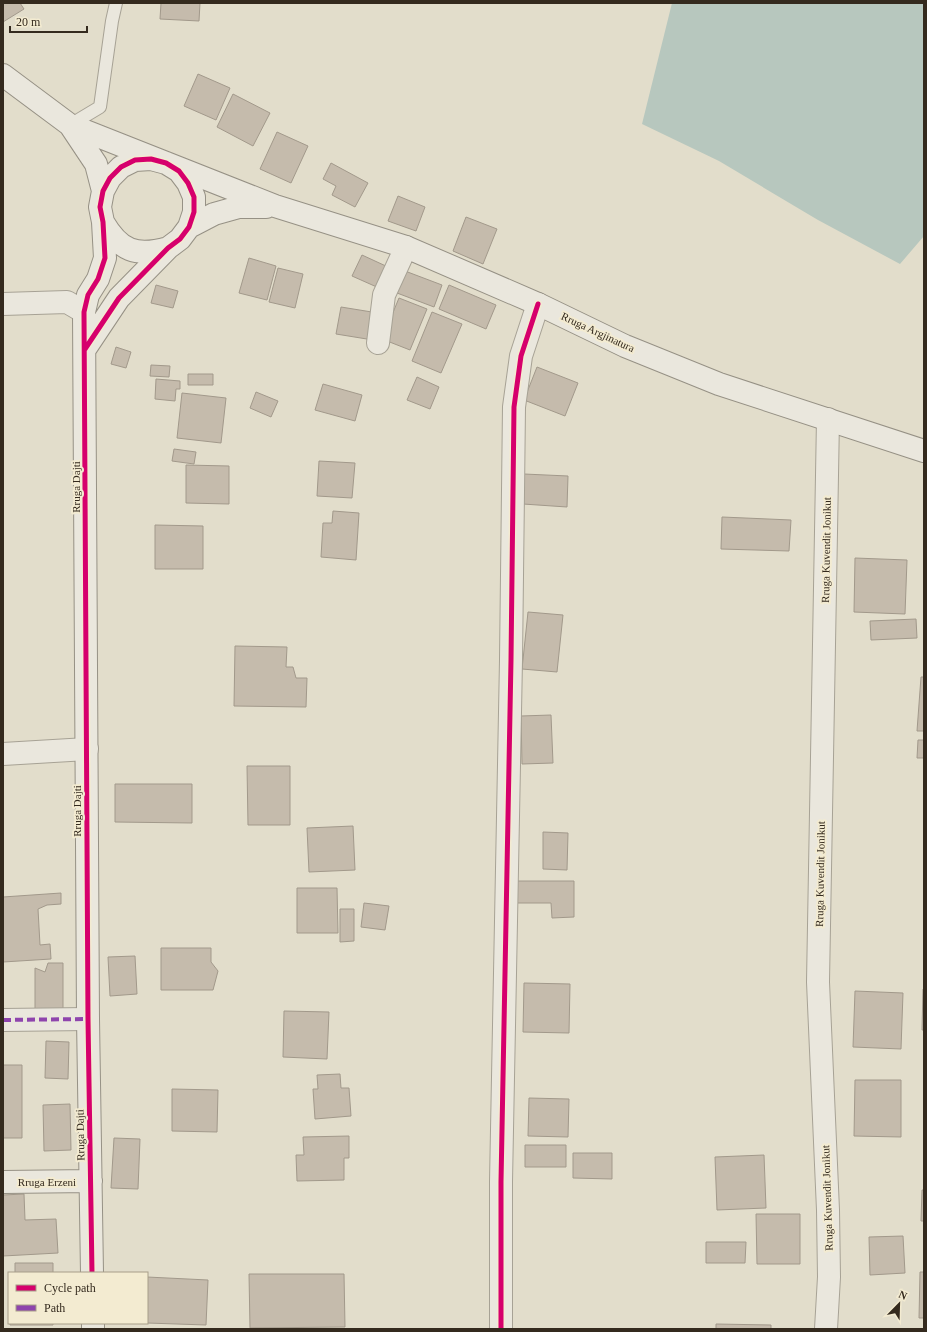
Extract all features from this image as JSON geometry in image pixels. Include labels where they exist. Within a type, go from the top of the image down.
[{"type":"street","points":[[3,75],[70,125],[275,206]]},
{"type":"street","points":[[70,125],[96,164],[103,191]]},
{"type":"street","points":[[85,349],[119,298],[168,248],[180,239],[189,227],[194,212],[194,197],[188,183],[179,171],[166,163],[151,159],[135,160],[121,167],[110,178],[103,191],[100,207],[103,222],[111,236],[123,246],[138,252],[153,252],[168,248]]},
{"type":"street","points":[[189,227],[214,214],[239,207],[275,206]]},
{"type":"street","name":"Rruga Argjinatura","points":[[275,206],[406,247],[538,304],[625,346],[712,381],[924,451]]},
{"type":"street","name":"Rruga Dajti","points":[[92,1272],[88,1019],[84,312],[88,295],[98,278],[105,258],[103,222]]},
{"type":"street","points":[[378,343],[384,295],[406,247]]},
{"type":"street","points":[[3,304],[66,302],[84,312]]},
{"type":"street","points":[[501,1329],[501,1182],[511,660],[514,407],[521,356],[538,304]]},
{"type":"street","name":"Rruga Kuvendit Jonikut","points":[[826,1329],[829,1277],[828,1210],[818,982],[828,420]]},
{"type":"street","points":[[3,754],[87,749]]},
{"type":"street","points":[[3,1020],[88,1019]]},
{"type":"street","name":"Rruga Erzeni","points":[[3,1182],[91,1181]]},
{"type":"lane","points":[[70,125],[100,107],[112,20],[116,3]]},
{"type":"shaded area","points":[[672,3],[924,3],[924,236],[900,264],[818,220],[719,161],[642,124]]},
{"type":"building","points":[[3,3],[20,3],[24,9],[3,22]]},
{"type":"building","points":[[161,3],[200,3],[199,21],[160,19]]},
{"type":"building","points":[[198,74],[230,88],[216,120],[184,106]]},
{"type":"building","points":[[233,94],[270,113],[253,146],[217,127]]},
{"type":"building","points":[[277,132],[308,146],[291,183],[260,169]]},
{"type":"building","points":[[331,163],[368,183],[355,207],[332,195],[336,186],[323,179]]},
{"type":"building","points":[[398,196],[425,207],[416,231],[388,221]]},
{"type":"building","points":[[466,217],[497,229],[483,264],[453,251]]},
{"type":"building","points":[[362,255],[388,267],[379,288],[352,276]]},
{"type":"building","points":[[249,258],[276,266],[267,300],[239,293]]},
{"type":"building","points":[[278,268],[303,274],[295,308],[269,302]]},
{"type":"building","points":[[405,271],[442,285],[434,307],[397,293]]},
{"type":"building","points":[[156,285],[178,291],[173,308],[151,303]]},
{"type":"building","points":[[449,285],[496,305],[486,329],[439,309]]},
{"type":"building","points":[[399,298],[427,309],[410,350],[382,339]]},
{"type":"building","points":[[341,307],[378,313],[373,340],[336,334]]},
{"type":"building","points":[[432,312],[462,324],[441,373],[412,361]]},
{"type":"building","points":[[116,347],[131,352],[126,368],[111,364]]},
{"type":"building","points":[[151,365],[170,366],[169,377],[150,376]]},
{"type":"building","points":[[537,367],[578,383],[565,416],[524,400]]},
{"type":"building","points":[[188,374],[213,374],[213,385],[188,385]]},
{"type":"building","points":[[417,377],[439,387],[430,409],[407,400]]},
{"type":"building","points":[[156,379],[180,381],[180,389],[176,389],[175,401],[155,399]]},
{"type":"building","points":[[323,384],[362,395],[355,421],[315,410]]},
{"type":"building","points":[[256,392],[278,401],[271,417],[250,408]]},
{"type":"building","points":[[182,393],[226,398],[221,443],[177,438]]},
{"type":"building","points":[[174,449],[196,452],[194,464],[172,461]]},
{"type":"building","points":[[319,461],[355,463],[352,498],[317,496]]},
{"type":"building","points":[[186,465],[229,466],[229,504],[186,503]]},
{"type":"building","points":[[524,474],[568,476],[567,507],[523,504]]},
{"type":"building","points":[[333,511],[359,513],[356,560],[321,557],[323,523],[332,523]]},
{"type":"building","points":[[722,517],[791,520],[789,551],[721,549]]},
{"type":"building","points":[[155,525],[203,526],[203,569],[155,569]]},
{"type":"building","points":[[855,558],[907,560],[905,614],[854,612]]},
{"type":"building","points":[[528,612],[563,615],[557,672],[522,669]]},
{"type":"building","points":[[916,619],[917,638],[871,640],[870,621]]},
{"type":"building","points":[[235,646],[287,647],[286,667],[293,667],[296,678],[307,678],[306,707],[234,706]]},
{"type":"building","points":[[921,677],[924,677],[924,731],[917,731]]},
{"type":"building","points":[[551,715],[553,763],[522,764],[521,716]]},
{"type":"building","points":[[918,740],[924,740],[924,758],[917,758]]},
{"type":"building","points":[[247,766],[290,766],[290,825],[248,825]]},
{"type":"building","points":[[115,784],[192,784],[192,823],[115,822]]},
{"type":"building","points":[[353,826],[355,870],[309,872],[307,828]]},
{"type":"building","points":[[543,832],[568,833],[567,870],[543,869]]},
{"type":"building","points":[[517,881],[574,881],[574,917],[552,918],[551,903],[517,903]]},
{"type":"building","points":[[297,888],[337,888],[338,933],[297,933]]},
{"type":"building","points":[[61,893],[61,904],[47,905],[38,909],[40,945],[50,944],[51,959],[3,962],[3,897]]},
{"type":"building","points":[[364,903],[389,906],[385,930],[361,927]]},
{"type":"building","points":[[340,909],[354,909],[354,941],[340,942]]},
{"type":"building","points":[[161,948],[211,948],[211,962],[218,971],[213,990],[161,990]]},
{"type":"building","points":[[135,956],[137,994],[110,996],[108,957]]},
{"type":"building","points":[[48,963],[63,963],[63,1012],[35,1012],[35,968],[45,972]]},
{"type":"building","points":[[524,983],[570,984],[569,1033],[523,1032]]},
{"type":"building","points":[[923,989],[924,1030],[922,1030]]},
{"type":"building","points":[[855,991],[903,993],[901,1049],[853,1047]]},
{"type":"building","points":[[284,1011],[329,1012],[327,1059],[283,1057]]},
{"type":"building","points":[[46,1041],[69,1042],[68,1079],[45,1078]]},
{"type":"building","points":[[3,1065],[22,1065],[22,1138],[3,1138]]},
{"type":"building","points":[[340,1074],[341,1088],[349,1088],[351,1116],[315,1119],[313,1089],[318,1089],[317,1075]]},
{"type":"building","points":[[855,1080],[901,1080],[901,1137],[854,1136]]},
{"type":"building","points":[[172,1089],[218,1090],[217,1132],[172,1131]]},
{"type":"building","points":[[529,1098],[569,1099],[568,1137],[528,1136]]},
{"type":"building","points":[[70,1104],[71,1150],[44,1151],[43,1105]]},
{"type":"building","points":[[349,1136],[349,1158],[344,1158],[344,1180],[297,1181],[296,1155],[304,1155],[303,1137]]},
{"type":"building","points":[[114,1138],[140,1139],[138,1189],[111,1188]]},
{"type":"building","points":[[525,1145],[566,1145],[566,1167],[525,1167]]},
{"type":"building","points":[[573,1153],[612,1153],[612,1179],[573,1178]]},
{"type":"building","points":[[764,1155],[766,1208],[717,1210],[715,1157]]},
{"type":"building","points":[[922,1190],[924,1190],[924,1221],[921,1221]]},
{"type":"building","points":[[24,1194],[25,1220],[56,1219],[58,1253],[3,1256],[3,1195]]},
{"type":"building","points":[[756,1214],[800,1214],[800,1264],[757,1264]]},
{"type":"building","points":[[903,1236],[905,1273],[870,1275],[869,1237]]},
{"type":"building","points":[[706,1242],[746,1242],[745,1263],[706,1263]]},
{"type":"building","points":[[15,1263],[53,1263],[53,1272],[15,1272]]},
{"type":"building","points":[[920,1272],[924,1272],[924,1318],[919,1318]]},
{"type":"building","points":[[249,1274],[344,1274],[345,1327],[250,1328]]},
{"type":"building","points":[[148,1277],[208,1280],[206,1325],[148,1323]]},
{"type":"building","points":[[10,1324],[53,1324],[53,1325]]},
{"type":"building","points":[[716,1324],[771,1325],[771,1329],[716,1329]]},
{"type":"marked path","points":[[3,1020],[88,1019]]},
{"type":"cycle path","points":[[85,349],[119,298],[168,248],[180,239],[189,227],[194,212],[194,197],[188,183],[179,171],[166,163],[151,159],[135,160],[121,167],[110,178],[103,191],[100,207],[103,222],[105,258],[98,279],[88,295],[84,312],[88,1019],[92,1272]]},
{"type":"cycle path","points":[[501,1329],[501,1182],[511,660],[514,407],[521,356],[538,304]]}]
